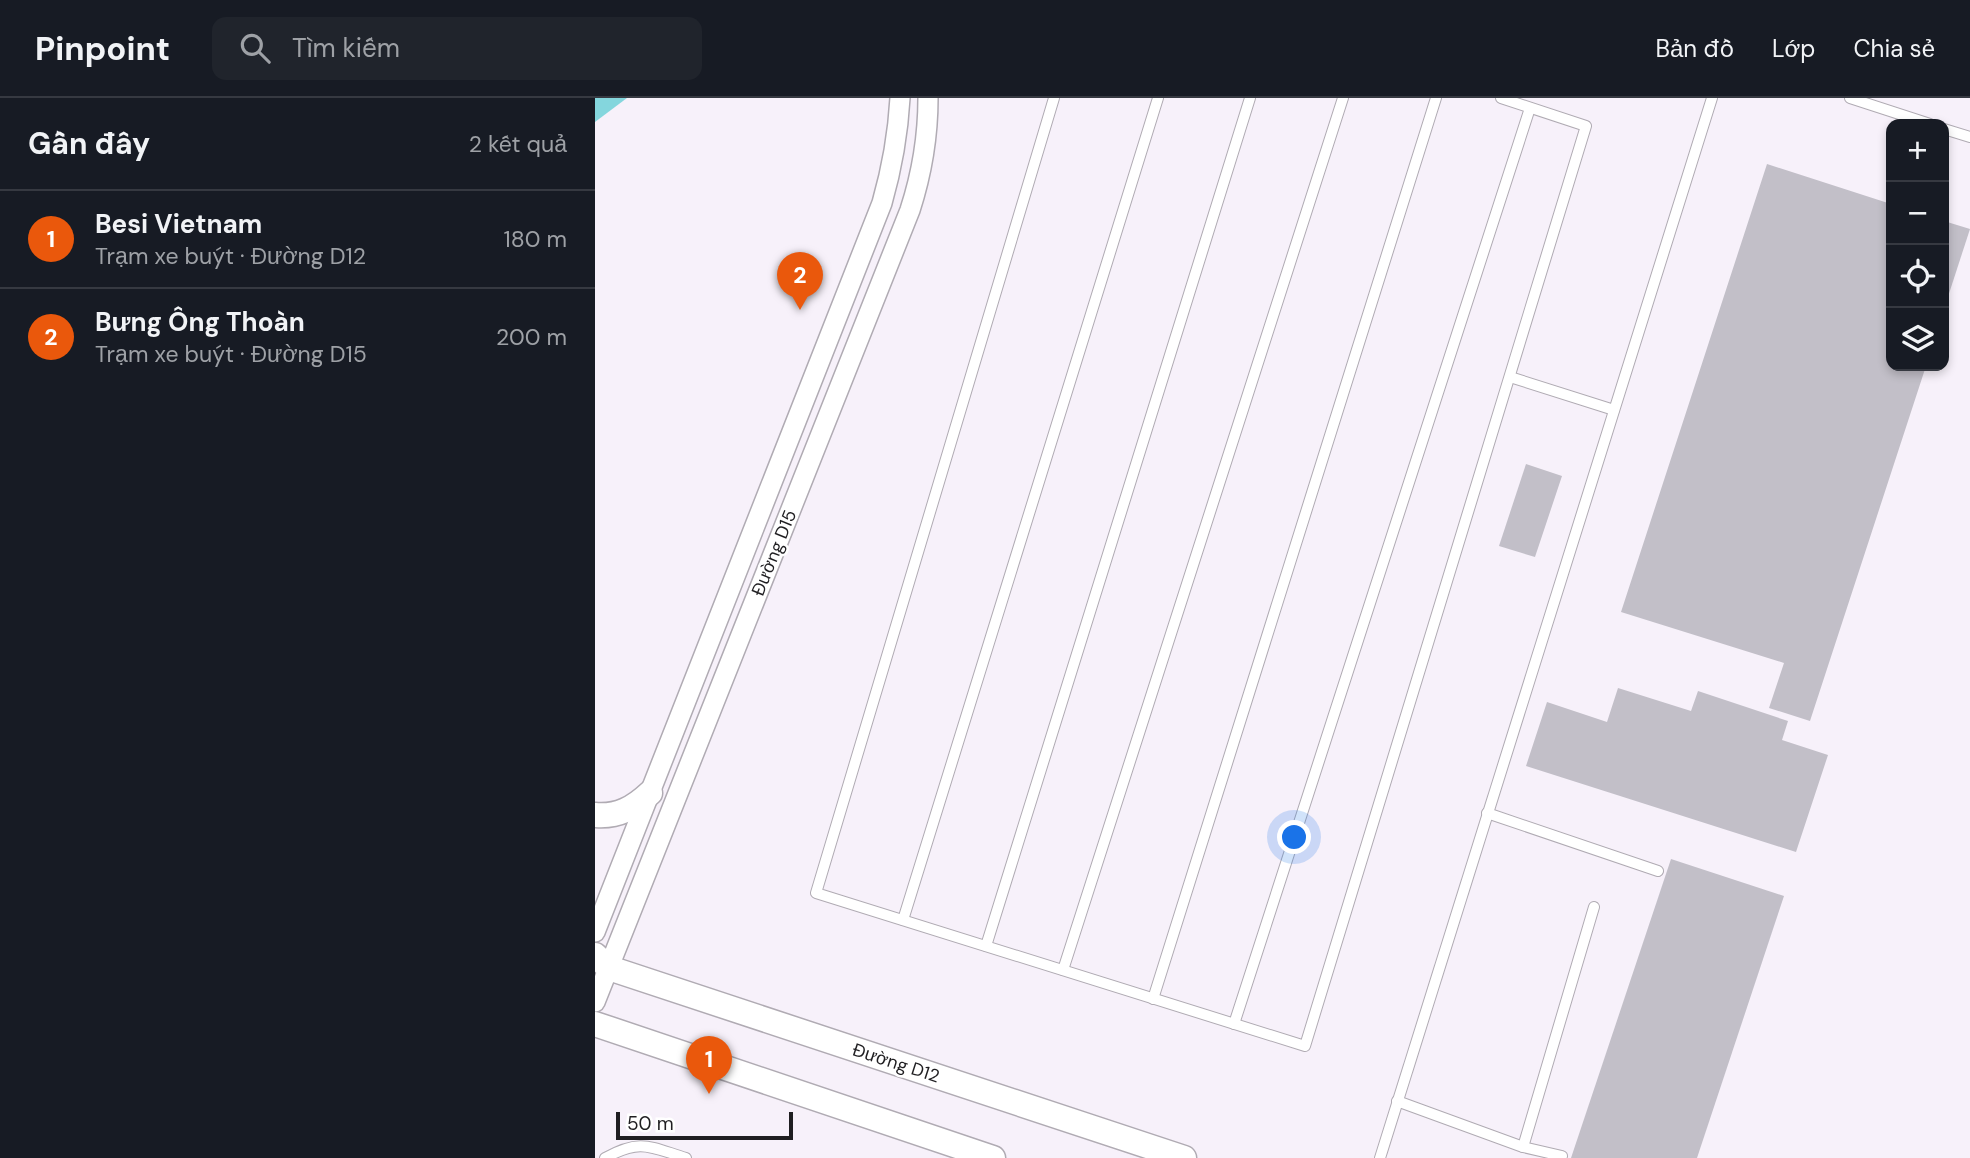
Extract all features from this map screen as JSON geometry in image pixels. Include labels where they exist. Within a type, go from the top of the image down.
[{"type":"street","name":"Đường D15","points":[[595,932],[883,203],[894,155],[900,98]]},
{"type":"street","name":"Đường D15","points":[[595,1002],[602,962],[910,210],[920,180],[925,151],[928,98]]},
{"type":"street","points":[[595,815],[625,811],[650,793]]},
{"type":"street","name":"Đường D12","points":[[602,962],[1184,1158]]},
{"type":"street","points":[[595,1024],[993,1158]]},
{"type":"lane","points":[[1054,98],[817,893],[1305,1046],[1586,126],[1501,98]]},
{"type":"lane","points":[[903,920],[1158,98]]},
{"type":"lane","points":[[986,947],[1251,98]]},
{"type":"lane","points":[[1063,971],[1343,98]]},
{"type":"lane","points":[[1153,999],[1436,98]]},
{"type":"lane","points":[[1380,1158],[1712,98]]},
{"type":"lane","points":[[1850,98],[1915,119]]},
{"type":"lane","points":[[1234,1024],[1530,108]]},
{"type":"lane","points":[[1949,131],[1970,137]]},
{"type":"lane","points":[[1510,377],[1613,410]]},
{"type":"lane","points":[[1486,813],[1658,872]]},
{"type":"lane","points":[[1523,1147],[1594,907]]},
{"type":"lane","points":[[1397,1101],[1523,1147],[1562,1156]]},
{"type":"lane","points":[[605,1158],[622,1149],[642,1144],[686,1158]]},
{"type":"water","points":[[595,98],[627,98],[595,122]]},
{"type":"building","points":[[1767,164],[1886,202],[1886,371],[1924,371],[1810,721],[1769,708],[1784,663],[1621,612]]},
{"type":"building","points":[[1949,223],[1970,229],[1949,294]]},
{"type":"building","points":[[1526,464],[1562,476],[1535,557],[1499,546]]},
{"type":"building","points":[[1618,688],[1691,711],[1698,691],[1788,721],[1782,740],[1828,755],[1796,852],[1526,766],[1547,702],[1607,722]]},
{"type":"building","points":[[1671,859],[1784,896],[1697,1158],[1571,1158]]},
{"type":"place","name":"Bưng Ông Thoàn","points":[[800,310]]},
{"type":"place","name":"Besi Vietnam","points":[[709,1094]]}]
